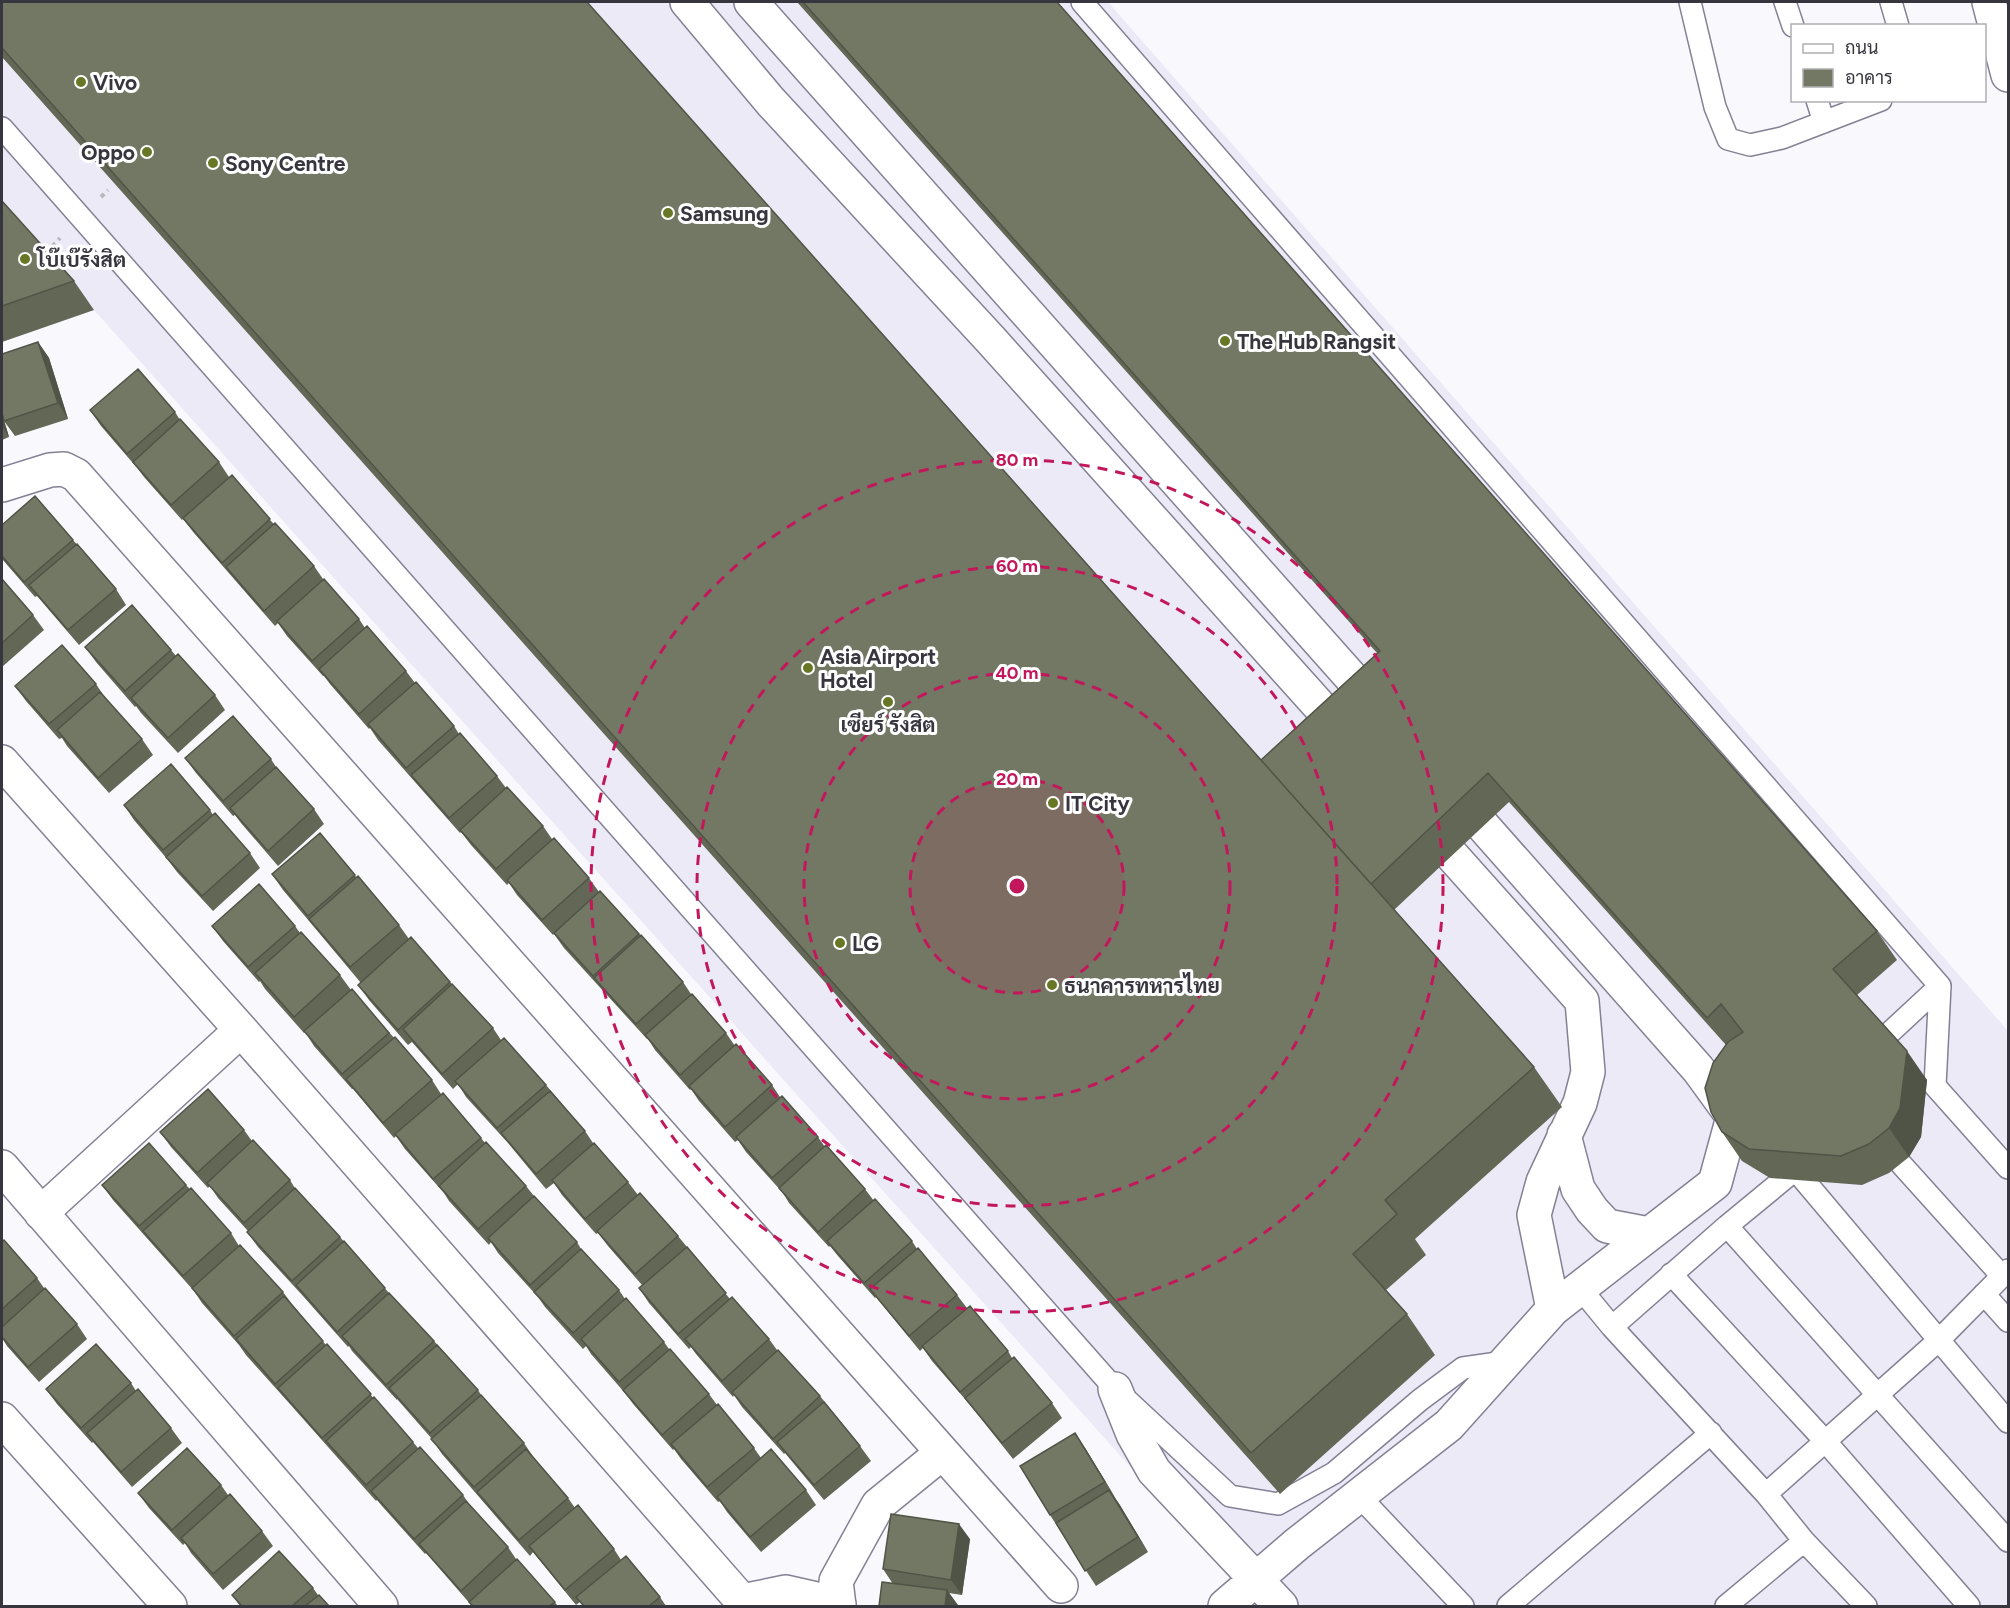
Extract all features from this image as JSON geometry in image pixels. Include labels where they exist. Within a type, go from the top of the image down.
[{"type":"street","points":[[687,2],[771,102],[992,340],[1365,757]]},
{"type":"street","points":[[751,2],[1404,737]]},
{"type":"street","points":[[1989,2],[2008,75]]},
{"type":"street","points":[[2,485],[50,470],[64,469],[75,475],[1061,1587]]},
{"type":"street","points":[[2,762],[241,1030],[742,1604],[786,1592],[839,1605],[836,1581],[878,1504],[942,1453]]},
{"type":"street","points":[[1225,1606],[1297,1544],[1360,1497],[1449,1425],[1553,1309],[1715,1183],[1743,1123],[1436,773]]},
{"type":"street","points":[[1404,801],[1582,1001],[1588,1072],[1580,1103],[1543,1182],[1534,1215],[1553,1309]]},
{"type":"street","points":[[41,1213],[241,1030]]},
{"type":"street","points":[[1564,1135],[1578,1189],[1592,1210],[1607,1226],[1649,1234]]},
{"type":"street","points":[[2,1167],[381,1606]]},
{"type":"street","points":[[1115,1389],[1132,1434],[1154,1471],[1199,1516],[1281,1606]]},
{"type":"street","points":[[2,1419],[170,1606]]},
{"type":"lane","points":[[1082,2],[1940,986],[1935,1086],[2008,1168]]},
{"type":"lane","points":[[1690,2],[1715,107],[1728,139],[1750,145],[1782,138],[1876,102]]},
{"type":"lane","points":[[1785,2],[1792,24]]},
{"type":"lane","points":[[1891,2],[1897,24]]},
{"type":"lane","points":[[1818,102],[1824,122]]},
{"type":"lane","points":[[2,128],[1115,1389],[1230,1496],[1278,1503],[1334,1473],[1420,1400],[1463,1368],[1505,1362]]},
{"type":"lane","points":[[1856,1064],[1940,986]]},
{"type":"lane","points":[[1766,1494],[1826,1443],[1939,1340],[2005,1273],[1875,1134]]},
{"type":"lane","points":[[1777,1148],[2008,1422]]},
{"type":"lane","points":[[1612,1327],[1727,1226],[1796,1170]]},
{"type":"lane","points":[[1727,1226],[2008,1540]]},
{"type":"lane","points":[[1671,1274],[1826,1443],[1969,1606]]},
{"type":"lane","points":[[1580,1288],[1612,1327],[1766,1494],[1804,1541],[1866,1606]]},
{"type":"lane","points":[[1984,1294],[2008,1321]]},
{"type":"lane","points":[[1508,1606],[1711,1433]]},
{"type":"lane","points":[[1360,1497],[1463,1606]]},
{"type":"lane","points":[[1726,1606],[1804,1541]]},
{"type":"shaded area","points":[[2,2],[1108,2],[2008,1031],[2008,1606],[1255,1606],[94,310],[2,342]]},
{"type":"building","name":"เซียร์ รังสิต","points":[[2,2],[587,2],[1534,1067],[1385,1200],[1397,1214],[1353,1254],[1407,1314],[1251,1453],[2,48]]},
{"type":"building","name":"The Hub Rangsit","points":[[803,2],[1057,2],[1877,931],[1833,969],[1907,1051],[1900,1108],[1889,1128],[1869,1144],[1841,1156],[1749,1149],[1722,1132],[1711,1112],[1705,1088],[1713,1063],[1728,1042],[1743,1032],[1721,1004],[1707,1018],[1488,773],[1371,884],[1261,760],[1380,651]]},
{"type":"building","points":[[2,201],[74,281],[2,306]]},
{"type":"building","points":[[38,342],[58,403],[4,421],[2,354]]},
{"type":"building","points":[[138,369],[175,412],[127,454],[90,410]]},
{"type":"building","points":[[180,419],[219,462],[171,505],[133,462]]},
{"type":"building","points":[[232,475],[270,519],[222,563],[183,518]]},
{"type":"building","points":[[35,496],[73,540],[24,582],[2,556],[2,525]]},
{"type":"building","points":[[275,523],[314,566],[264,611],[226,567]]},
{"type":"building","points":[[77,544],[116,589],[68,630],[29,585]]},
{"type":"building","points":[[2,579],[33,615],[2,643]]},
{"type":"building","points":[[324,579],[359,619],[312,661],[277,621]]},
{"type":"building","points":[[132,605],[171,650],[125,691],[85,647]]},
{"type":"building","points":[[367,626],[406,671],[359,714],[319,669]]},
{"type":"building","points":[[62,645],[96,684],[49,724],[15,686]]},
{"type":"building","points":[[178,654],[215,695],[168,738],[131,698]]},
{"type":"building","points":[[416,682],[454,726],[406,768],[368,724]]},
{"type":"building","points":[[100,692],[142,739],[98,778],[57,730]]},
{"type":"building","points":[[233,716],[271,759],[223,801],[185,758]]},
{"type":"building","points":[[460,733],[497,776],[449,818],[411,775]]},
{"type":"building","points":[[171,764],[210,810],[163,850],[124,805]]},
{"type":"building","points":[[276,767],[314,809],[268,851],[230,808]]},
{"type":"building","points":[[507,787],[543,826],[496,869],[460,830]]},
{"type":"building","points":[[215,813],[250,853],[202,896],[166,857]]},
{"type":"building","points":[[320,833],[355,875],[308,916],[272,874]]},
{"type":"building","points":[[554,838],[589,878],[542,920],[507,880]]},
{"type":"building","points":[[358,876],[399,925],[350,967],[309,919]]},
{"type":"building","points":[[259,884],[295,926],[248,967],[212,926]]},
{"type":"building","points":[[600,891],[639,934],[593,976],[554,933]]},
{"type":"building","points":[[301,932],[340,975],[294,1017],[255,973]]},
{"type":"building","points":[[641,935],[683,982],[636,1024],[594,978]]},
{"type":"building","points":[[411,937],[450,982],[398,1030],[358,985]]},
{"type":"building","points":[[452,984],[493,1028],[442,1074],[403,1029]]},
{"type":"building","points":[[352,989],[389,1033],[342,1074],[304,1031]]},
{"type":"building","points":[[692,994],[726,1033],[680,1075],[645,1035]]},
{"type":"building","points":[[395,1037],[432,1080],[383,1123],[346,1079]]},
{"type":"building","points":[[504,1038],[546,1085],[497,1128],[455,1081]]},
{"type":"building","points":[[736,1044],[772,1085],[725,1127],[689,1086]]},
{"type":"building","points":[[208,1089],[244,1130],[197,1173],[160,1132]]},
{"type":"building","points":[[550,1091],[585,1131],[536,1174],[501,1133]]},
{"type":"building","points":[[443,1093],[481,1138],[433,1179],[395,1134]]},
{"type":"building","points":[[782,1096],[818,1137],[772,1178],[736,1137]]},
{"type":"building","points":[[253,1140],[290,1180],[244,1223],[207,1183]]},
{"type":"building","points":[[486,1142],[526,1186],[478,1229],[439,1186]]},
{"type":"building","points":[[149,1143],[186,1185],[139,1226],[102,1185]]},
{"type":"building","points":[[594,1143],[628,1182],[585,1219],[552,1180]]},
{"type":"building","points":[[826,1145],[865,1189],[818,1232],[779,1188]]},
{"type":"building","points":[[191,1188],[231,1233],[183,1276],[143,1231]]},
{"type":"building","points":[[295,1188],[340,1237],[292,1281],[247,1232]]},
{"type":"building","points":[[640,1193],[678,1236],[635,1274],[597,1231]]},
{"type":"building","points":[[534,1196],[577,1242],[530,1285],[488,1238]]},
{"type":"building","points":[[875,1199],[912,1241],[864,1283],[827,1241]]},
{"type":"building","points":[[4,1240],[37,1278],[2,1309],[2,1242]]},
{"type":"building","points":[[344,1241],[385,1288],[337,1332],[296,1285]]},
{"type":"building","points":[[240,1245],[283,1292],[234,1336],[192,1288]]},
{"type":"building","points":[[687,1247],[726,1293],[678,1334],[639,1288]]},
{"type":"building","points":[[918,1248],[957,1295],[909,1336],[870,1289]]},
{"type":"building","points":[[581,1249],[619,1290],[573,1333],[534,1292]]},
{"type":"building","points":[[45,1288],[77,1324],[28,1367],[2,1337],[2,1327]]},
{"type":"building","points":[[389,1293],[434,1341],[386,1385],[342,1336]]},
{"type":"building","points":[[284,1296],[323,1341],[275,1384],[236,1339]]},
{"type":"building","points":[[732,1297],[769,1339],[722,1381],[685,1339]]},
{"type":"building","points":[[626,1298],[664,1342],[619,1382],[581,1339]]},
{"type":"building","points":[[970,1306],[1008,1351],[960,1392],[922,1346]]},
{"type":"building","points":[[96,1344],[131,1383],[81,1428],[46,1389]]},
{"type":"building","points":[[327,1344],[371,1394],[322,1438],[278,1388]]},
{"type":"building","points":[[437,1345],[478,1390],[430,1433],[389,1388]]},
{"type":"building","points":[[670,1349],[709,1394],[662,1435],[623,1390]]},
{"type":"building","points":[[778,1350],[820,1396],[773,1439],[732,1392]]},
{"type":"building","points":[[1014,1357],[1052,1403],[1002,1443],[965,1398]]},
{"type":"building","points":[[138,1389],[171,1428],[121,1472],[87,1433]]},
{"type":"building","points":[[481,1395],[524,1443],[474,1487],[431,1439]]},
{"type":"building","points":[[374,1397],[413,1442],[366,1485],[326,1441]]},
{"type":"building","points":[[824,1402],[860,1446],[814,1485],[777,1442]]},
{"type":"building","points":[[718,1404],[754,1448],[707,1487],[671,1444]]},
{"type":"building","points":[[1075,1433],[1105,1482],[1050,1515],[1020,1466]]},
{"type":"building","points":[[420,1447],[463,1495],[414,1539],[371,1491]]},
{"type":"building","points":[[187,1448],[221,1485],[172,1530],[138,1493]]},
{"type":"building","points":[[526,1449],[568,1498],[519,1540],[477,1492]]},
{"type":"building","points":[[771,1449],[806,1490],[750,1537],[717,1497]]},
{"type":"building","points":[[1109,1490],[1138,1537],[1085,1571],[1056,1523]]},
{"type":"building","points":[[230,1494],[262,1531],[213,1574],[181,1538]]},
{"type":"building","points":[[466,1501],[508,1547],[461,1591],[419,1544]]},
{"type":"building","points":[[578,1505],[614,1549],[565,1590],[529,1546]]},
{"type":"building","points":[[891,1514],[959,1524],[951,1580],[883,1569]]},
{"type":"building","points":[[279,1551],[313,1588],[292,1606],[242,1606],[232,1595]]},
{"type":"building","points":[[626,1556],[660,1597],[649,1606],[584,1606],[576,1597]]},
{"type":"building","points":[[517,1559],[555,1602],[549,1606],[473,1606],[469,1602]]},
{"type":"building","points":[[882,1582],[947,1590],[945,1606],[879,1606]]},
{"type":"building","points":[[319,1595],[329,1606],[305,1606]]},
{"type":"place","name":"Vivo","points":[[81,82]]},
{"type":"place","name":"Oppo","points":[[147,152]]},
{"type":"place","name":"Sony Centre","points":[[213,163]]},
{"type":"place","name":"Samsung","points":[[668,213]]},
{"type":"place","name":"โบ๊เบ๊รังสิต","points":[[25,259]]},
{"type":"place","name":"The Hub Rangsit","points":[[1225,341]]},
{"type":"place","name":"Asia Airport Hotel","points":[[808,668]]},
{"type":"place","name":"เซียร์ รังสิต","points":[[888,702]]},
{"type":"place","name":"IT City","points":[[1053,803]]},
{"type":"place","name":"LG","points":[[840,943]]},
{"type":"place","name":"ธนาคารทหารไทย","points":[[1052,985]]}]
